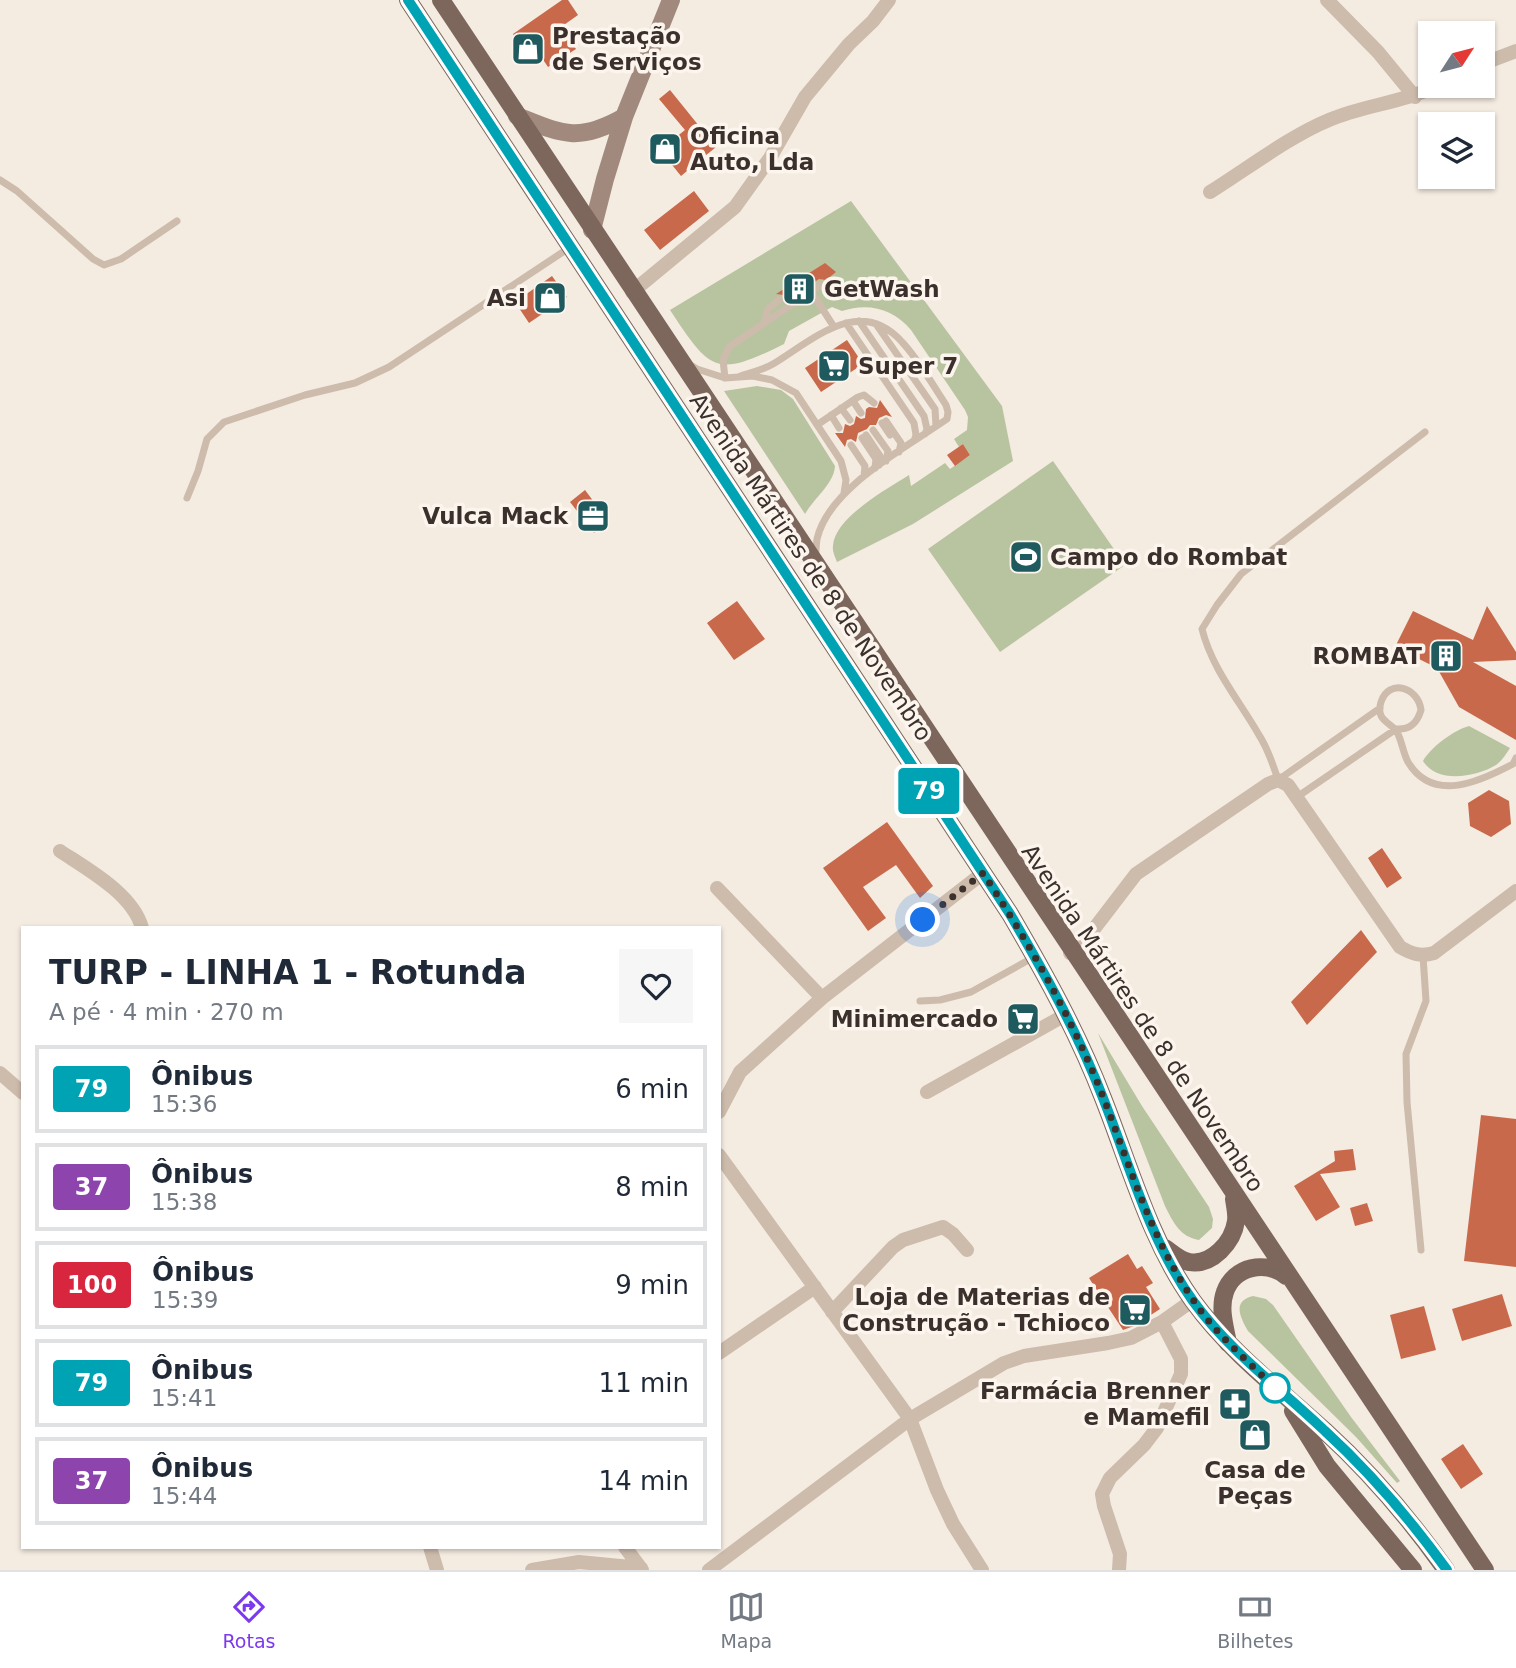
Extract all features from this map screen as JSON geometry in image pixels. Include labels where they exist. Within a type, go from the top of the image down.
[{"type":"main road","name":"Avenida Mártires de 8 de Novembro","points":[[408,0],[983,873],[1035,957],[1066,1014],[1092,1071],[1149,1217],[1193,1300],[1229,1344],[1283,1396],[1323,1429],[1391,1497],[1447,1570]]},
{"type":"main road","name":"Avenida Mártires de 8 de Novembro","points":[[441,0],[1070,953],[1485,1570]]},
{"type":"main road","points":[[592,230],[624,117],[671,0]]},
{"type":"main road","points":[[517,116],[560,133],[590,132],[624,117]]},
{"type":"main road","points":[[1163,1245],[1175,1256],[1190,1262],[1205,1261],[1216,1255],[1233,1231],[1236,1220],[1234,1198]]},
{"type":"main road","points":[[1229,1344],[1222,1303],[1225,1290],[1233,1280],[1242,1272],[1263,1266],[1277,1269],[1288,1279]]},
{"type":"main road","points":[[1283,1396],[1327,1466],[1413,1570]]},
{"type":"street","points":[[632,292],[735,207],[770,158],[805,97],[889,0]]},
{"type":"street","points":[[1327,0],[1378,52],[1415,97]]},
{"type":"street","points":[[1495,59],[1516,51]]},
{"type":"street","points":[[1210,192],[1312,128],[1331,119],[1418,95]]},
{"type":"street","points":[[1070,953],[1087,938],[1136,874],[1268,783],[1278,780],[1288,785],[1400,947],[1410,953],[1423,956],[1434,953],[1516,891]]},
{"type":"street","points":[[60,850],[125,900],[134,909],[141,926]]},
{"type":"street","points":[[721,1108],[740,1072],[822,998],[983,873]]},
{"type":"street","points":[[717,888],[822,998]]},
{"type":"street","points":[[927,1092],[1066,1014]]},
{"type":"street","points":[[0,1073],[21,1091]]},
{"type":"street","points":[[721,1158],[910,1419],[930,1475],[953,1524],[982,1570]]},
{"type":"street","points":[[832,1312],[883,1257],[903,1240],[943,1227],[967,1250]]},
{"type":"street","points":[[721,1352],[815,1287]]},
{"type":"street","points":[[709,1570],[910,1419],[1004,1363],[1024,1356],[1131,1338],[1193,1300]]},
{"type":"street","points":[[1119,1570],[1120,1554],[1102,1494],[1110,1478],[1144,1445],[1157,1428],[1181,1374],[1181,1359],[1162,1321]]},
{"type":"street","points":[[431,1549],[437,1570]]},
{"type":"street","points":[[627,1549],[642,1569]]},
{"type":"street","points":[[532,1570],[579,1562],[642,1569]]},
{"type":"lane","points":[[0,180],[27,200],[93,259],[104,265],[121,259],[177,221]]},
{"type":"lane","points":[[187,498],[207,439],[224,422],[305,395],[355,383],[389,367],[569,248]]},
{"type":"lane","points":[[724,378],[723,360],[729,347],[822,284]]},
{"type":"lane","points":[[811,291],[834,327]]},
{"type":"lane","points":[[764,322],[768,309],[780,299]]},
{"type":"lane","points":[[738,377],[770,366],[834,327],[859,321],[875,323],[889,330],[903,343],[946,405],[947,419],[844,493],[817,539],[815,565]]},
{"type":"lane","points":[[859,321],[924,416],[927,429],[925,435]]},
{"type":"lane","points":[[846,323],[914,423],[914,442]]},
{"type":"lane","points":[[875,323],[935,409],[936,427]]},
{"type":"lane","points":[[674,355],[697,369],[724,378],[763,378],[786,386],[796,393],[841,461],[845,480],[844,493]]},
{"type":"lane","points":[[817,425],[857,398],[870,398],[868,408],[857,398]]},
{"type":"lane","points":[[838,411],[846,423],[838,411]]},
{"type":"lane","points":[[1380,708],[1278,780],[1260,736],[1224,681],[1206,646],[1202,629],[1241,574],[1425,432]]},
{"type":"lane","points":[[869,433],[876,459],[882,464]]},
{"type":"lane","points":[[869,433],[888,451],[882,464]]},
{"type":"lane","points":[[869,433],[897,445],[882,464],[865,466],[869,433]]},
{"type":"lane","points":[[1296,797],[1395,729],[1409,727],[1419,717],[1421,710],[1417,697],[1407,689],[1394,689],[1384,696],[1380,708],[1384,721],[1395,729],[1408,763],[1428,782],[1456,786],[1482,781],[1513,764],[1516,758]]},
{"type":"lane","points":[[1421,1250],[1407,1102],[1406,1054],[1426,1001],[1423,956]]},
{"type":"lane","points":[[920,1001],[940,1000],[971,992],[1035,957]]},
{"type":"green space","points":[[851,201],[1002,406],[1013,461],[913,524],[837,562],[833,548],[836,535],[842,525],[863,505],[909,475],[911,486],[945,463],[950,469],[970,455],[963,444],[959,447],[954,439],[967,430],[968,417],[965,410],[911,330],[889,312],[861,307],[842,311],[832,307],[789,331],[784,344],[743,362],[729,365],[706,357],[670,310]]},
{"type":"green space","points":[[757,386],[781,390],[793,399],[835,466],[831,479],[805,514],[724,391]]},
{"type":"green space","name":"Campo do Rombat","points":[[1053,461],[1125,565],[1000,652],[928,549]]},
{"type":"green space","points":[[1469,726],[1510,748],[1500,762],[1478,773],[1457,776],[1447,776],[1429,768],[1423,761],[1431,750],[1450,735]]},
{"type":"green space","points":[[1098,1033],[1142,1106],[1209,1207],[1213,1219],[1212,1228],[1199,1240],[1182,1232],[1165,1206]]},
{"type":"green space","points":[[1253,1296],[1266,1299],[1273,1305],[1351,1417],[1400,1481],[1397,1483],[1356,1437],[1248,1331],[1240,1306],[1246,1298]]},
{"type":"building","points":[[562,0],[568,0],[578,15],[561,27],[576,49],[548,67],[534,46],[525,52],[513,34]]},
{"type":"building","points":[[670,90],[716,147],[681,176],[660,150],[685,130],[659,99]]},
{"type":"building","points":[[694,191],[709,211],[660,250],[644,230]]},
{"type":"building","points":[[825,263],[836,272],[826,280],[819,279],[786,301],[784,295],[776,294]]},
{"type":"building","points":[[552,276],[567,297],[529,323],[515,302]]},
{"type":"building","name":"Super 7","points":[[847,340],[863,364],[821,392],[805,368]]},
{"type":"building","points":[[880,400],[892,417],[886,415],[879,418],[876,425],[870,425],[858,433],[856,442],[847,440],[845,447],[835,433],[843,433],[845,424],[854,424],[856,416],[865,418],[866,409],[877,408]]},
{"type":"building","points":[[963,444],[970,455],[955,466],[947,455]]},
{"type":"building","points":[[585,490],[609,522],[594,533],[570,502]]},
{"type":"building","points":[[737,601],[765,639],[734,660],[707,623]]},
{"type":"building","points":[[1487,606],[1516,652],[1516,660],[1473,662],[1516,686],[1516,740],[1459,707],[1437,668],[1395,647],[1413,611],[1473,640]]},
{"type":"building","points":[[1489,790],[1509,801],[1511,824],[1491,837],[1470,826],[1468,803]]},
{"type":"building","points":[[887,822],[933,886],[920,898],[896,865],[863,887],[886,918],[868,931],[823,868]]},
{"type":"building","points":[[1382,848],[1402,878],[1387,888],[1368,858]]},
{"type":"building","points":[[1361,930],[1377,952],[1307,1025],[1291,1002]]},
{"type":"building","points":[[1481,1115],[1516,1119],[1516,1267],[1464,1261]]},
{"type":"building","points":[[1353,1149],[1356,1170],[1320,1174],[1340,1207],[1316,1221],[1294,1186],[1335,1161],[1334,1151]]},
{"type":"building","points":[[1367,1203],[1373,1221],[1355,1226],[1350,1208]]},
{"type":"building","points":[[1128,1254],[1137,1269],[1142,1266],[1153,1283],[1146,1287],[1160,1309],[1123,1330],[1089,1278]]},
{"type":"building","points":[[1502,1294],[1512,1326],[1462,1341],[1452,1309]]},
{"type":"building","points":[[1424,1306],[1436,1350],[1401,1359],[1390,1315]]},
{"type":"building","points":[[1463,1444],[1483,1474],[1461,1489],[1441,1459]]},
{"type":"bus line","name":"79","points":[[408,0],[1010,914],[1080,1042],[1149,1217],[1176,1273],[1193,1300],[1229,1344],[1358,1462],[1391,1497],[1447,1570]]},
{"type":"place","name":"Prestação de Serviços","points":[[528,49]]},
{"type":"place","name":"Oficina Auto, Lda","points":[[665,149]]},
{"type":"place","name":"GetWash","points":[[799,289]]},
{"type":"place","name":"Asi","points":[[550,298]]},
{"type":"place","name":"Super 7","points":[[834,366]]},
{"type":"place","name":"Vulca Mack","points":[[593,516]]},
{"type":"place","name":"Campo do Rombat","points":[[1026,557]]},
{"type":"place","name":"ROMBAT","points":[[1446,656]]},
{"type":"place","name":"Minimercado","points":[[1023,1019]]},
{"type":"place","name":"Loja de Materias de Construção - Tchioco","points":[[1135,1310]]},
{"type":"place","name":"Farmácia Brenner e Mamefil","points":[[1235,1404]]},
{"type":"place","name":"Casa de Peças","points":[[1255,1435]]},
{"type":"route","points":[[923,920],[983,873],[1051,985],[1080,1042],[1149,1217],[1176,1273],[1193,1300],[1229,1344],[1275,1388]]}]
